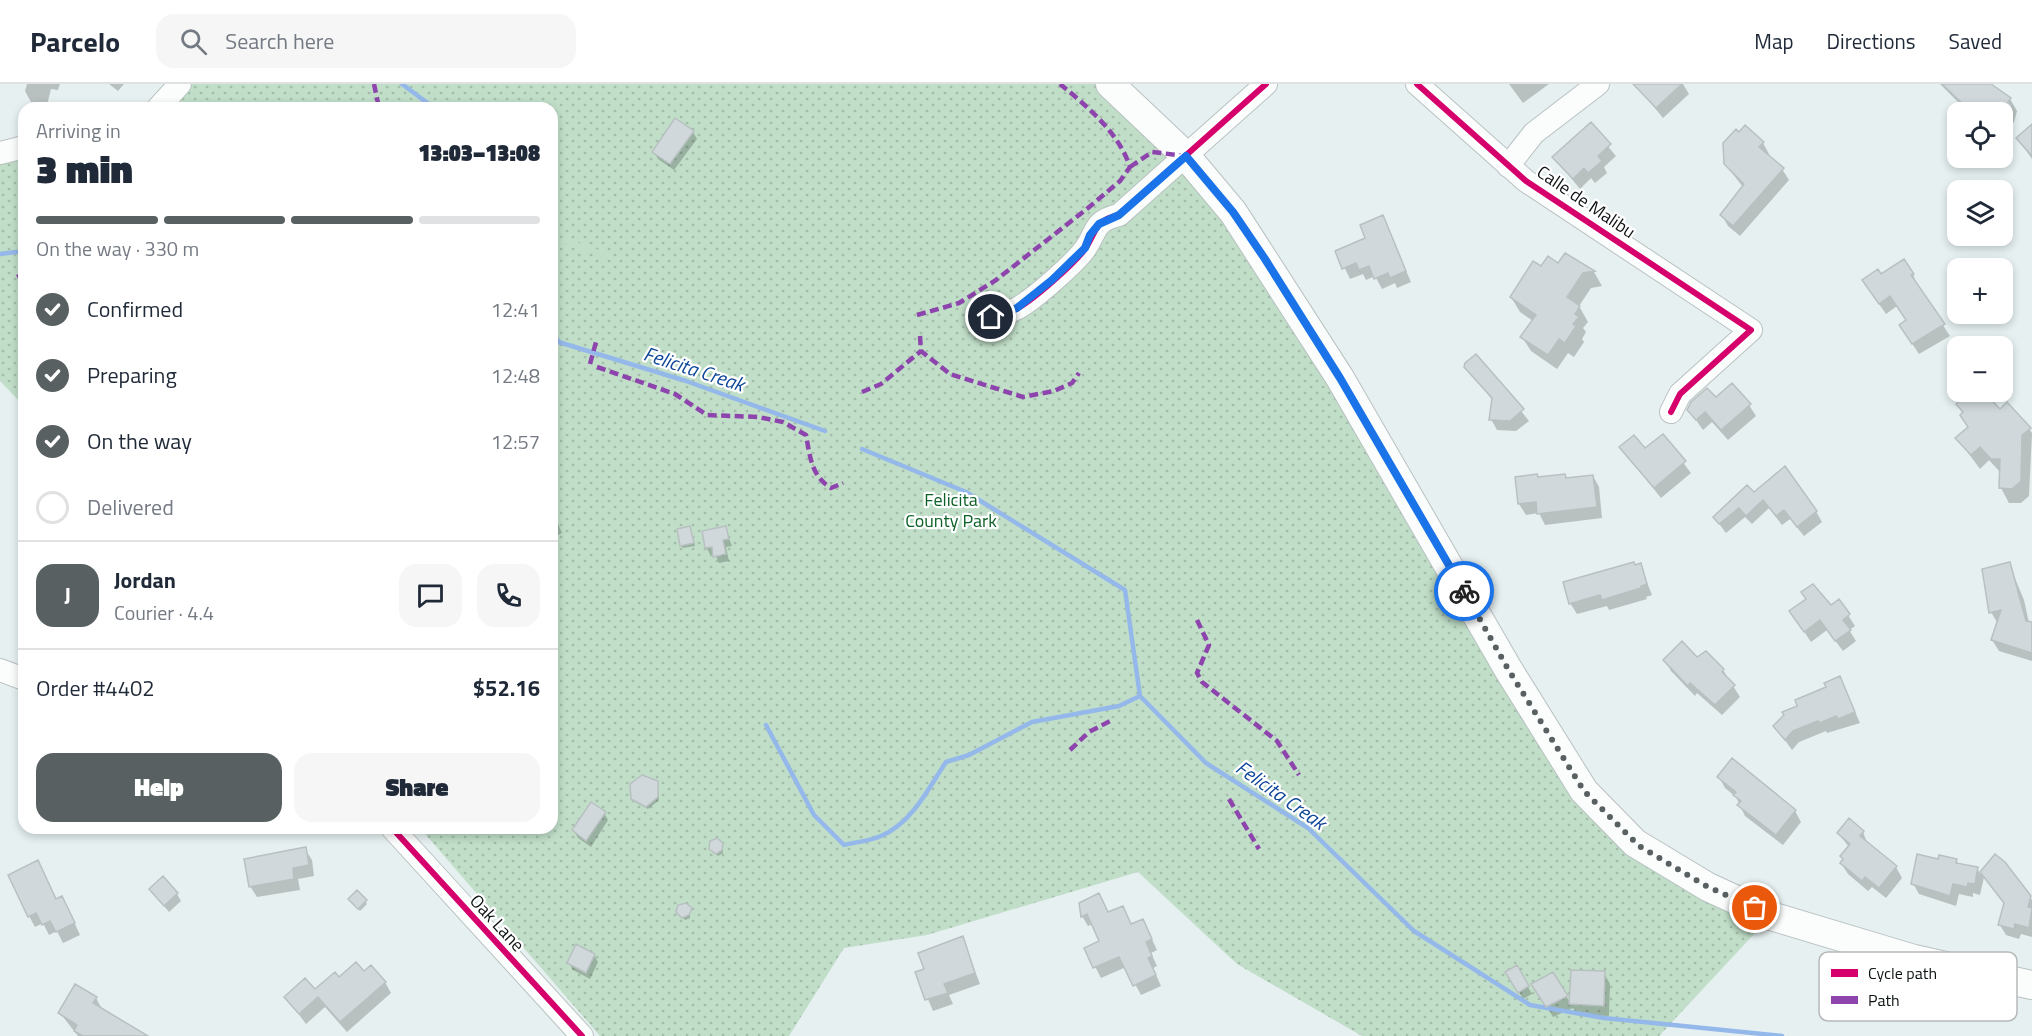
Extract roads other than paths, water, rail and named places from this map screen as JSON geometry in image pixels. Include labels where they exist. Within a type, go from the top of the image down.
[{"type":"main road","points":[[1110,84],[1186,156],[1233,212],[1340,378],[1508,669],[1584,791],[1635,843],[1708,887],[1771,916],[1891,952]]},
{"type":"main road","points":[[2017,982],[2032,985]]},
{"type":"street","points":[[164,102],[180,84]]},
{"type":"street","points":[[991,317],[1017,308],[1085,248],[1090,235],[1099,224],[1119,215],[1266,84]]},
{"type":"street","name":"Calle de Malibu","points":[[1417,84],[1526,181],[1751,330],[1680,394],[1671,412]]},
{"type":"street","points":[[1508,166],[1534,133],[1598,84]]},
{"type":"street","points":[[0,153],[18,148]]},
{"type":"street","points":[[0,670],[18,677]]},
{"type":"street","name":"Oak Lane","points":[[397,834],[435,879],[582,1036]]},
{"type":"waterway","points":[[402,84],[426,102]]},
{"type":"waterway","name":"Felicita Creak","points":[[0,254],[18,252]]},
{"type":"waterway","name":"Felicita Creak","points":[[558,342],[686,381],[825,431]]},
{"type":"waterway","name":"Felicita Creak","points":[[862,449],[966,492],[1125,590],[1140,696],[1206,763],[1308,828],[1414,931],[1530,1005],[1604,1018],[1782,1036]]},
{"type":"waterway","points":[[766,725],[814,815],[844,845],[877,838],[902,823],[918,804],[946,762],[969,755],[1032,722],[1119,706],[1140,696]]},
{"type":"park label","name":"Felicita County Park","points":[[951,510]]}]
